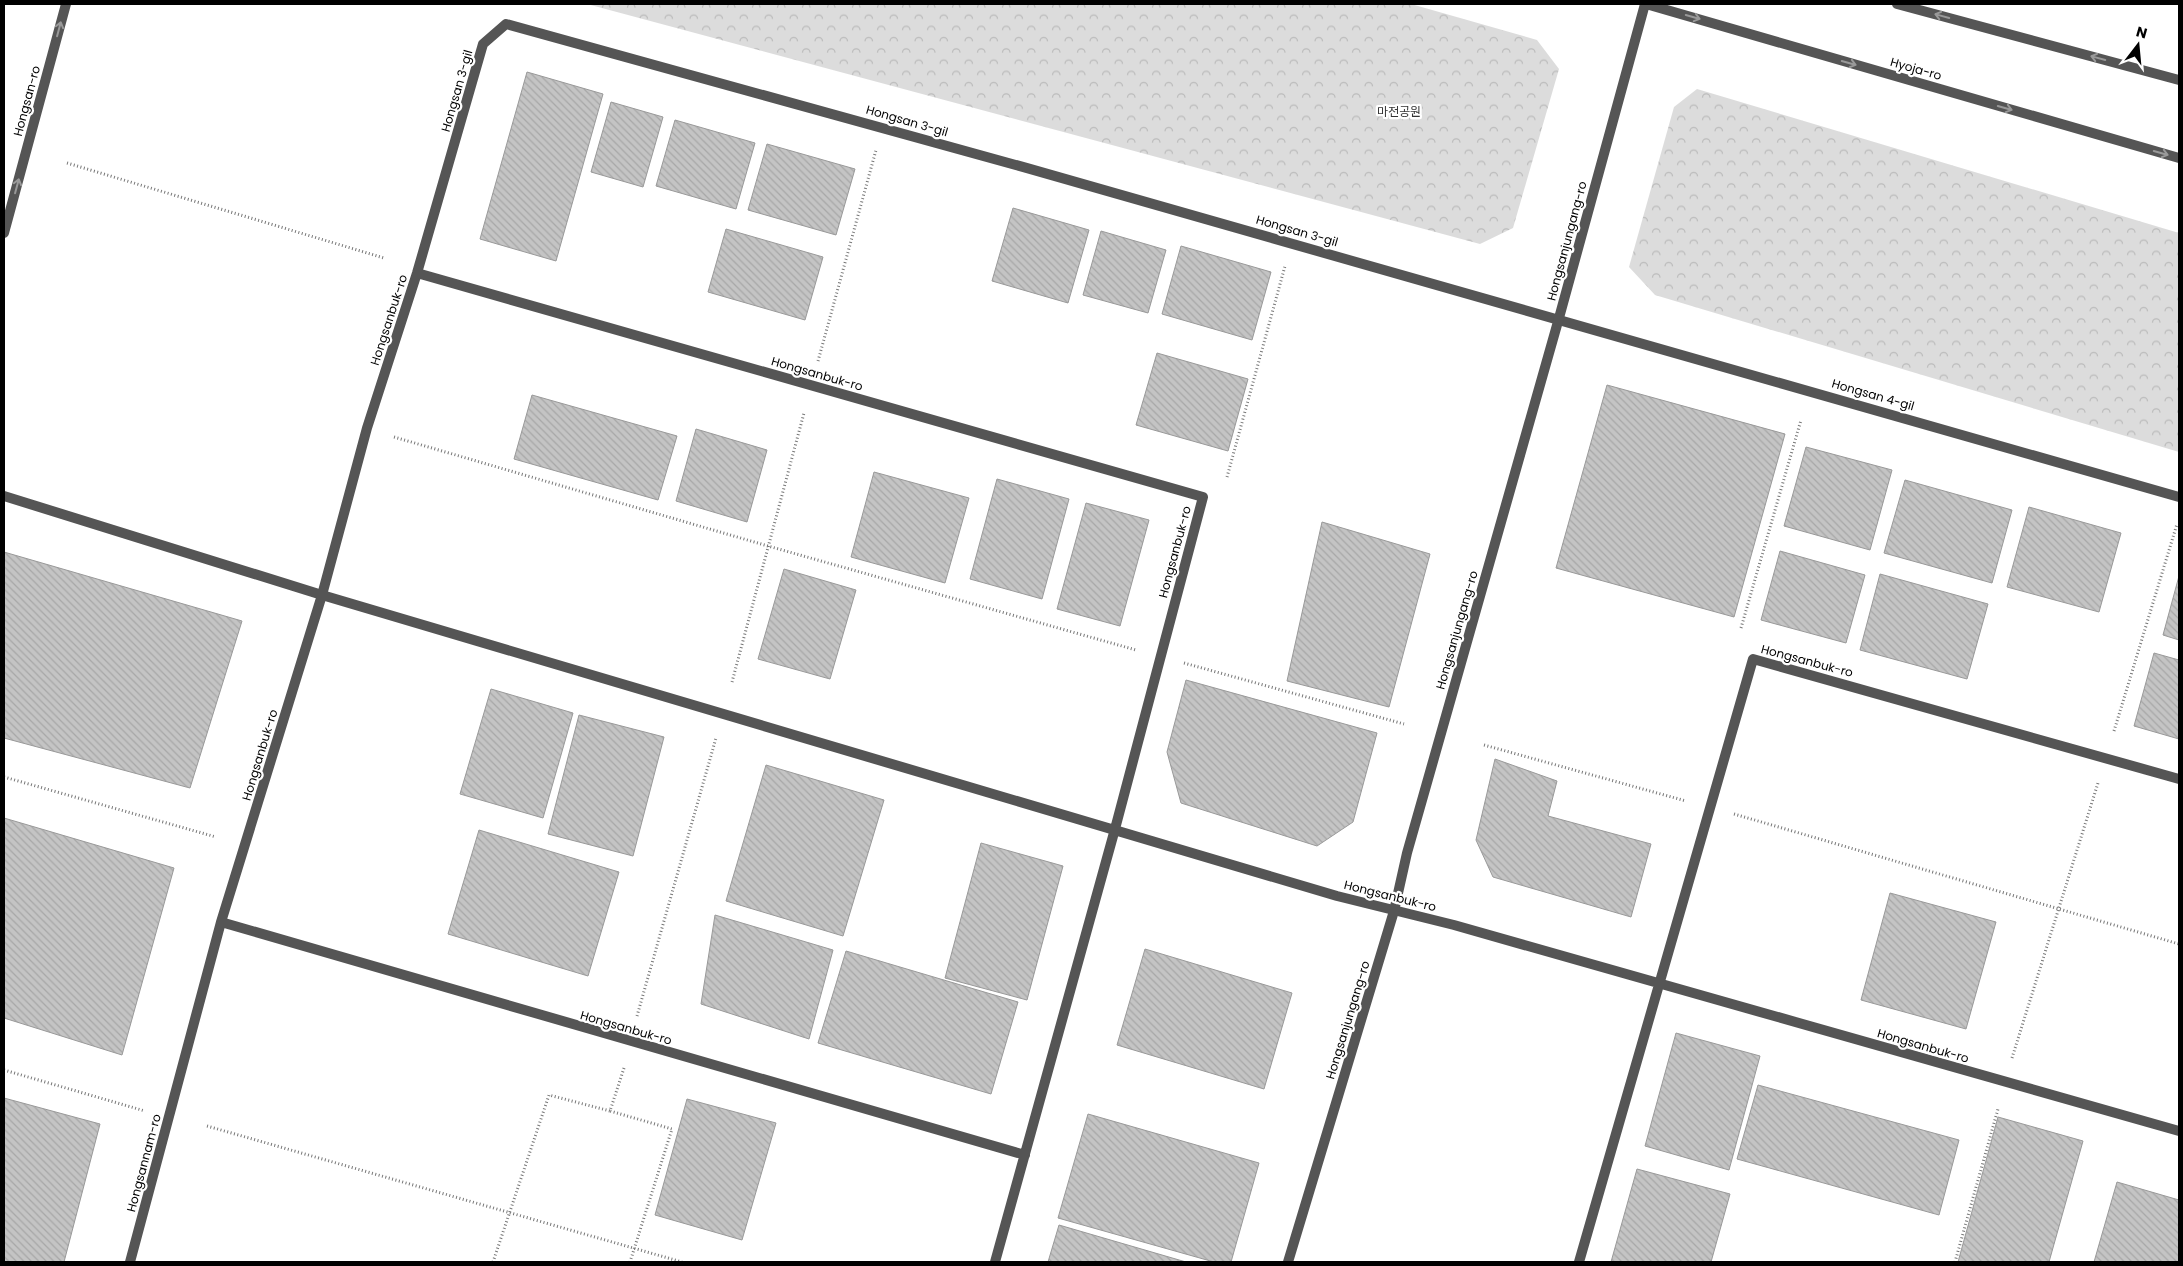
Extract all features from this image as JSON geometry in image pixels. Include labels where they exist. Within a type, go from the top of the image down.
[{"type":"street","name":"Hongsan-ro","points":[[4,233],[66,4]]},
{"type":"street","name":"Hyoja-ro","points":[[1646,4],[2179,158]]},
{"type":"street","name":"Hongsanjungang-ro","points":[[1288,1262],[1394,911],[1407,852],[1646,4]]},
{"type":"street","points":[[1897,4],[2179,80]]},
{"type":"street","name":"Hongsan 3-gil","points":[[417,273],[483,44],[506,24],[881,127],[1559,318]]},
{"type":"street","name":"Hongsanbuk-ro","points":[[182,1071],[222,922],[322,595],[367,428],[417,273],[1203,497],[1115,829],[995,1262]]},
{"type":"street","name":"Hongsan 4-gil","points":[[1559,318],[2179,497]]},
{"type":"street","name":"Hongsanbuk-ro","points":[[4,496],[322,595],[1394,911],[1454,925],[2179,1131]]},
{"type":"street","name":"Hongsanbuk-ro","points":[[1579,1262],[1753,659],[2179,779]]},
{"type":"street","name":"Hongsanbuk-ro","points":[[222,922],[1025,1155]]},
{"type":"street","name":"Hongsannam-ro","points":[[130,1262],[182,1071]]},
{"type":"path","points":[[818,361],[876,148]]},
{"type":"path","points":[[67,163],[384,258]]},
{"type":"path","points":[[1227,477],[1285,266]]},
{"type":"path","points":[[732,682],[804,413]]},
{"type":"path","points":[[1741,628],[1801,420]]},
{"type":"path","points":[[394,437],[768,546],[1137,650]]},
{"type":"path","points":[[2114,731],[2178,524]]},
{"type":"path","points":[[1182,662],[1404,724]]},
{"type":"path","points":[[637,1016],[716,737]]},
{"type":"path","points":[[1484,745],[1689,802]]},
{"type":"path","points":[[4,777],[216,837]]},
{"type":"path","points":[[2012,1058],[2057,909],[2098,783]]},
{"type":"path","points":[[1729,812],[2179,944]]},
{"type":"path","points":[[610,1111],[624,1068]]},
{"type":"path","points":[[4,1070],[148,1112]]},
{"type":"path","points":[[493,1262],[549,1095],[672,1129],[630,1262]]},
{"type":"path","points":[[1954,1262],[1998,1109]]},
{"type":"path","points":[[207,1126],[682,1262]]},
{"type":"green space","name":"마전공원","points":[[587,4],[1411,4],[1537,40],[1559,69],[1513,228],[1480,244]]},
{"type":"green space","points":[[1697,89],[2179,233],[2179,452],[1655,295],[1629,267],[1674,107]]},
{"type":"building","points":[[527,72],[603,94],[556,261],[480,239]]},
{"type":"building","points":[[611,102],[663,117],[643,187],[591,172]]},
{"type":"building","points":[[675,120],[755,143],[736,209],[656,186]]},
{"type":"building","points":[[767,144],[855,169],[836,235],[748,210]]},
{"type":"building","points":[[1013,208],[1089,230],[1068,303],[992,281]]},
{"type":"building","points":[[726,229],[823,257],[805,320],[708,292]]},
{"type":"building","points":[[1101,231],[1166,250],[1148,313],[1083,295]]},
{"type":"building","points":[[1181,246],[1271,272],[1252,340],[1162,314]]},
{"type":"building","points":[[1157,353],[1248,379],[1228,451],[1136,425]]},
{"type":"building","points":[[1607,385],[1785,434],[1734,617],[1556,568]]},
{"type":"building","points":[[532,395],[677,436],[658,500],[514,459]]},
{"type":"building","points":[[696,429],[767,450],[747,522],[676,501]]},
{"type":"building","points":[[1806,447],[1892,470],[1870,550],[1784,526]]},
{"type":"building","points":[[874,472],[969,498],[945,583],[851,557]]},
{"type":"building","points":[[997,479],[1069,499],[1042,599],[970,579]]},
{"type":"building","points":[[1905,480],[2012,510],[1992,583],[1884,553]]},
{"type":"building","points":[[1086,503],[1149,520],[1120,626],[1057,609]]},
{"type":"building","points":[[2029,507],[2121,533],[2099,612],[2007,587]]},
{"type":"building","points":[[1322,522],[1430,554],[1389,707],[1287,681]]},
{"type":"building","points":[[1780,551],[1865,575],[1846,643],[1761,620]]},
{"type":"building","points":[[4,552],[242,621],[190,788],[4,738]]},
{"type":"building","points":[[784,569],[856,590],[830,679],[758,659]]},
{"type":"building","points":[[1880,574],[1988,604],[1967,679],[1860,650]]},
{"type":"building","points":[[2179,576],[2179,640],[2163,635]]},
{"type":"building","points":[[2154,653],[2179,660],[2179,739],[2134,726]]},
{"type":"building","points":[[1186,680],[1377,733],[1353,822],[1317,846],[1181,803],[1167,752]]},
{"type":"building","points":[[491,689],[573,713],[543,818],[460,794]]},
{"type":"building","points":[[579,715],[664,737],[633,856],[548,834]]},
{"type":"building","points":[[1495,759],[1557,781],[1548,816],[1651,844],[1631,917],[1493,877],[1476,840]]},
{"type":"building","points":[[766,765],[884,800],[843,936],[726,901]]},
{"type":"building","points":[[4,818],[174,868],[122,1055],[4,1018]]},
{"type":"building","points":[[479,830],[619,872],[588,976],[448,934]]},
{"type":"building","points":[[981,843],[1063,866],[1027,1000],[945,978]]},
{"type":"building","points":[[1890,893],[1996,922],[1966,1029],[1861,1000]]},
{"type":"building","points":[[715,915],[833,950],[809,1039],[701,1004]]},
{"type":"building","points":[[1145,949],[1292,993],[1264,1089],[1117,1045]]},
{"type":"building","points":[[846,951],[1018,1002],[991,1094],[818,1043]]},
{"type":"building","points":[[1676,1033],[1760,1056],[1729,1170],[1645,1146]]},
{"type":"building","points":[[1758,1085],[1959,1140],[1939,1215],[1737,1159]]},
{"type":"building","points":[[4,1098],[100,1124],[64,1262],[4,1262]]},
{"type":"building","points":[[687,1099],[776,1123],[742,1240],[655,1215]]},
{"type":"building","points":[[1088,1114],[1259,1163],[1231,1262],[1214,1262],[1058,1218]]},
{"type":"building","points":[[1998,1117],[2083,1141],[2049,1262],[1958,1262]]},
{"type":"building","points":[[1637,1169],[1730,1194],[1711,1262],[1611,1262]]},
{"type":"building","points":[[2117,1182],[2179,1200],[2179,1262],[2094,1262]]},
{"type":"building","points":[[1059,1225],[1186,1262],[1048,1262]]}]
